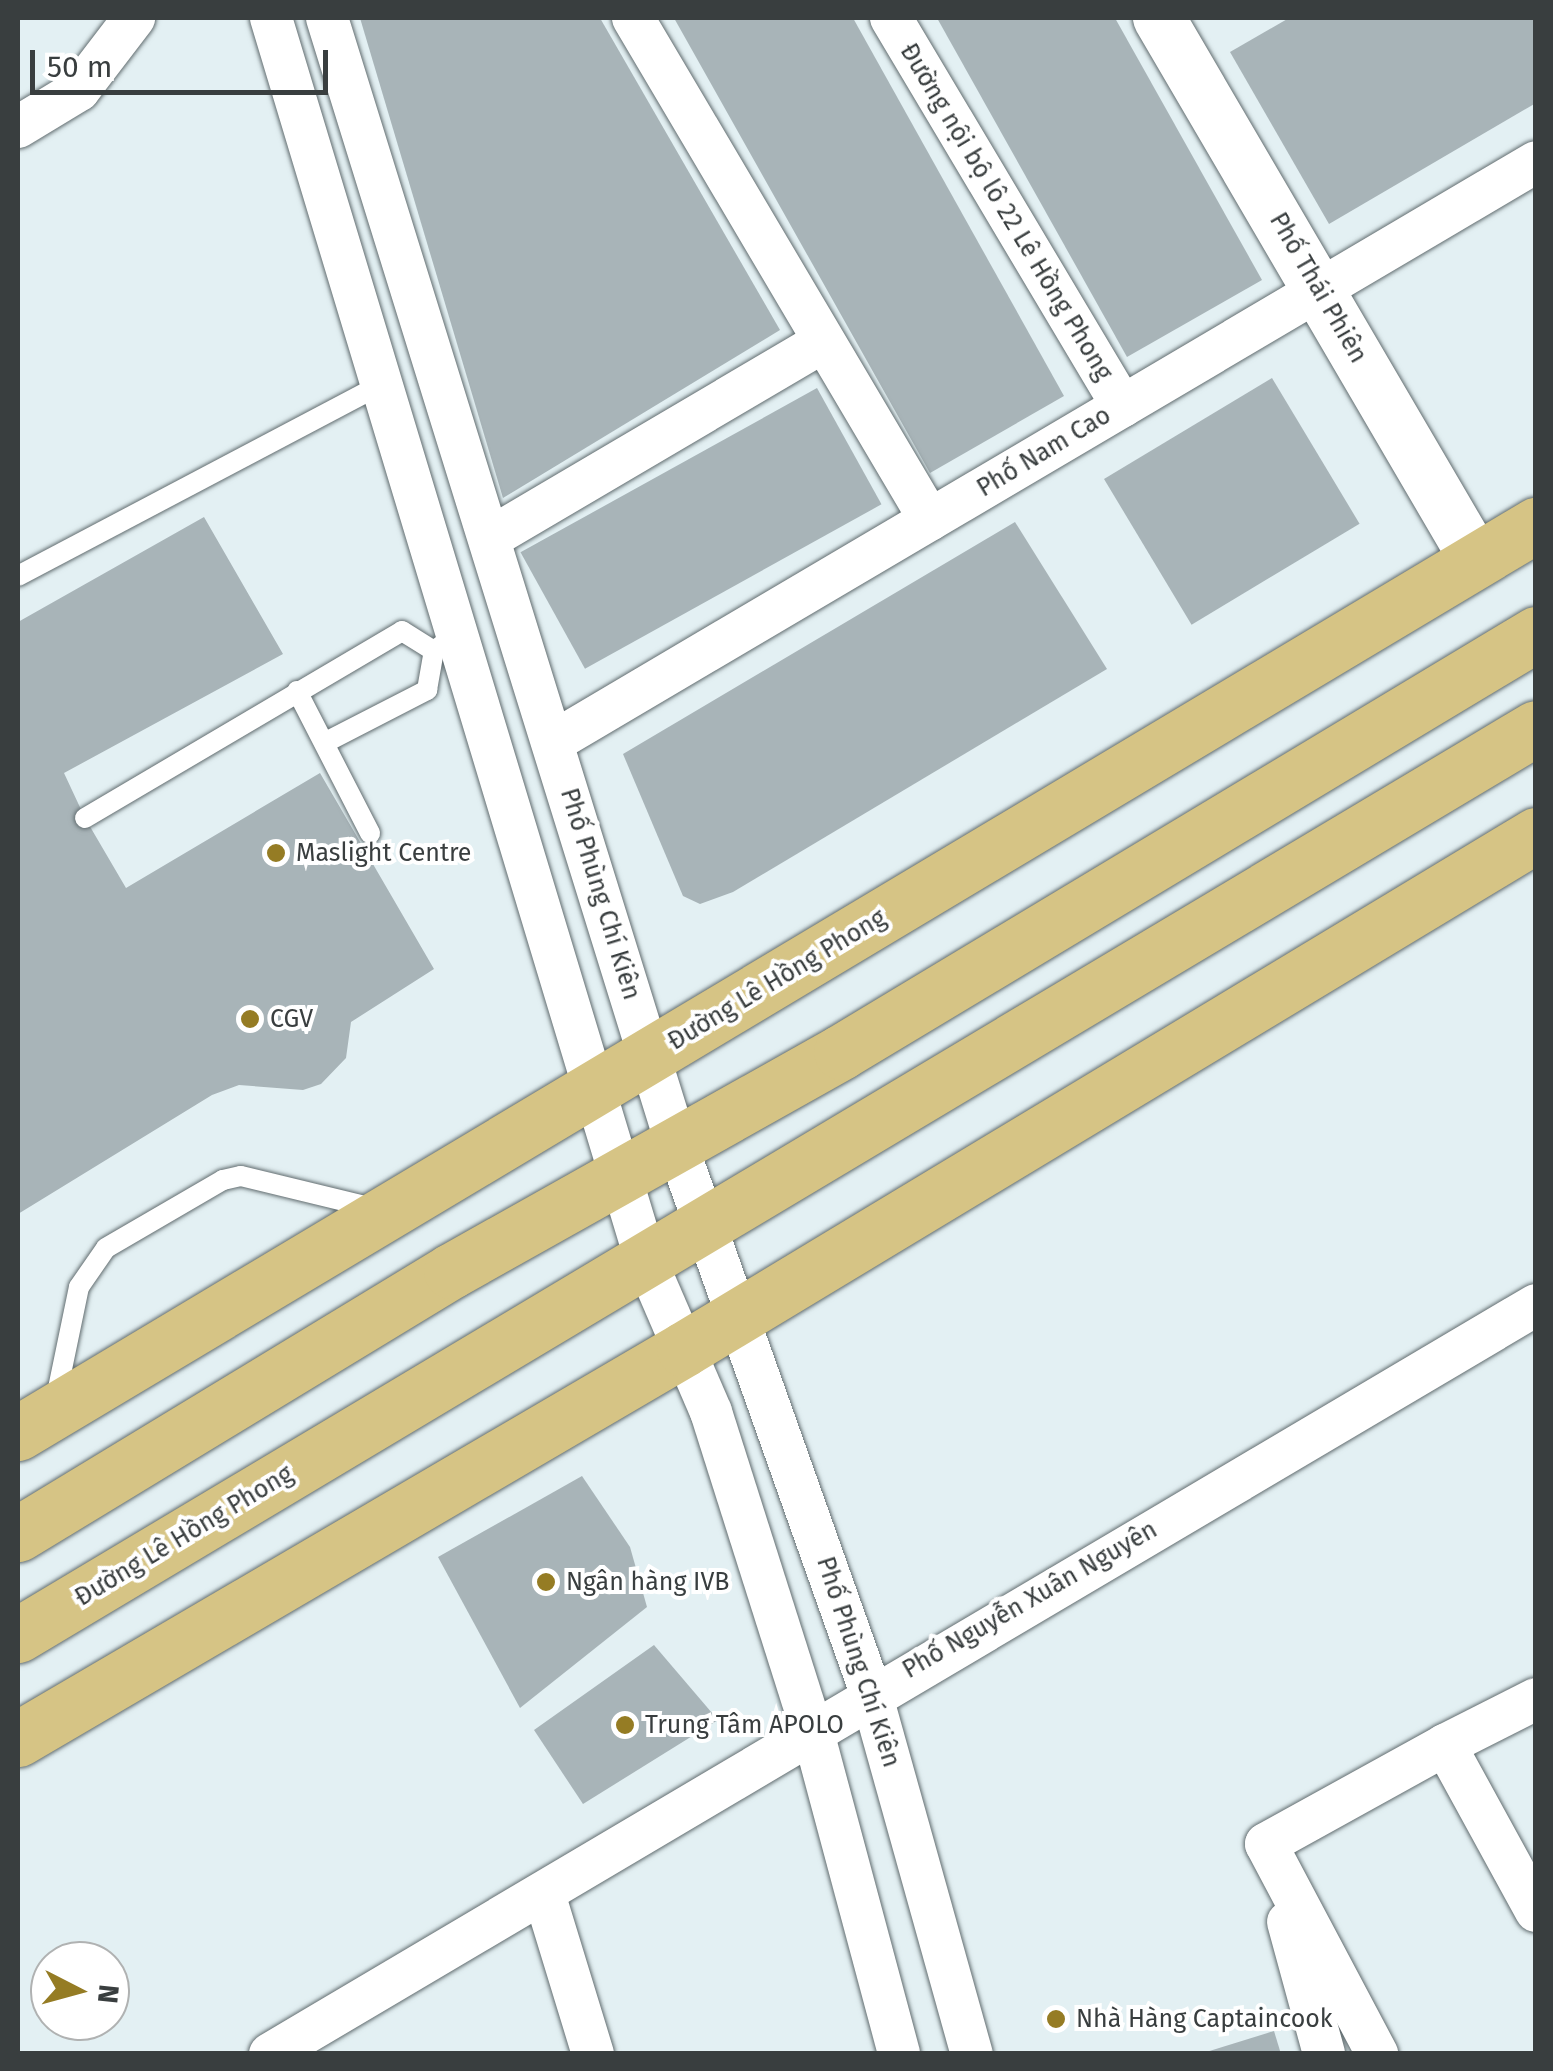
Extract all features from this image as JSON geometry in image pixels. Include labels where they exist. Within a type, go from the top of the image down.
[{"type":"main road","name":"Đường Lê Hồng Phong","points":[[36,1422],[1536,524]]},
{"type":"main road","points":[[18,1534],[451,1271],[677,1146],[1536,634]]},
{"type":"main road","name":"Đường Lê Hồng Phong","points":[[18,1635],[1536,728]]},
{"type":"main road","points":[[18,1739],[684,1350],[737,1314],[1536,835]]},
{"type":"street","points":[[18,127],[79,90],[134,18]]},
{"type":"street","points":[[271,18],[382,384],[447,631],[646,1261],[711,1412],[814,1736],[899,2054]]},
{"type":"street","name":"Phố Phùng Chí Kiên","points":[[327,18],[677,1146],[871,1693],[972,2054]]},
{"type":"street","points":[[633,18],[930,520]]},
{"type":"street","name":"Đường nội bộ lô 22 Lê Hồng Phong","points":[[891,18],[1122,406]]},
{"type":"street","name":"Phố Thái Phiên","points":[[1166,20],[1476,560]]},
{"type":"street","name":"Phố Nam Cao","points":[[553,742],[1536,162]]},
{"type":"street","points":[[447,631],[496,558],[823,342]]},
{"type":"street","name":"Phố Nguyễn Xuân Nguyên","points":[[270,2054],[814,1736],[871,1693],[1536,1304]]},
{"type":"street","points":[[1266,1844],[1536,1699]]},
{"type":"street","points":[[1445,1745],[1536,1911]]},
{"type":"street","points":[[1266,1844],[1324,2054]]},
{"type":"street","points":[[1266,1844],[1377,2054]]},
{"type":"street","points":[[544,1896],[593,2054]]},
{"type":"lane","points":[[18,576],[382,384]]},
{"type":"lane","points":[[86,818],[402,631],[447,631],[426,690],[326,742]]},
{"type":"lane","points":[[297,691],[370,833]]},
{"type":"lane","points":[[36,1422],[79,1287],[106,1248],[222,1180],[241,1176],[389,1212]]},
{"type":"building","points":[[360,18],[600,18],[780,330],[503,498]]},
{"type":"building","points":[[674,18],[853,18],[1064,396],[930,473]]},
{"type":"building","points":[[937,18],[1115,18],[1262,280],[1127,357]]},
{"type":"building","points":[[1289,18],[1536,18],[1536,103],[1329,224],[1230,52]]},
{"type":"building","points":[[1272,378],[1360,524],[1192,625],[1104,479]]},
{"type":"building","points":[[817,388],[881,504],[585,669],[521,552]]},
{"type":"building","name":"Maslight Centre","points":[[204,517],[283,654],[64,773],[85,818],[126,888],[320,773],[434,969],[351,1022],[346,1058],[321,1084],[303,1090],[239,1085],[212,1095],[18,1214],[18,622]]},
{"type":"building","points":[[1015,522],[1107,669],[733,892],[700,904],[683,896],[623,754]]},
{"type":"building","name":"Ngân hàng IVB","points":[[582,1476],[630,1547],[647,1607],[520,1708],[438,1557]]},
{"type":"building","name":"Trung Tâm APOLO","points":[[654,1645],[718,1720],[583,1804],[534,1730]]},
{"type":"building","points":[[1274,2031],[1281,2054],[1203,2054],[1203,2053]]},
{"type":"place","name":"Maslight Centre","points":[[276,853]]},
{"type":"place","name":"CGV","points":[[250,1019]]},
{"type":"place","name":"Ngân hàng IVB","points":[[546,1582]]},
{"type":"place","name":"Trung Tâm APOLO","points":[[625,1725]]},
{"type":"place","name":"Nhà Hàng Captaincook","points":[[1056,2019]]}]
